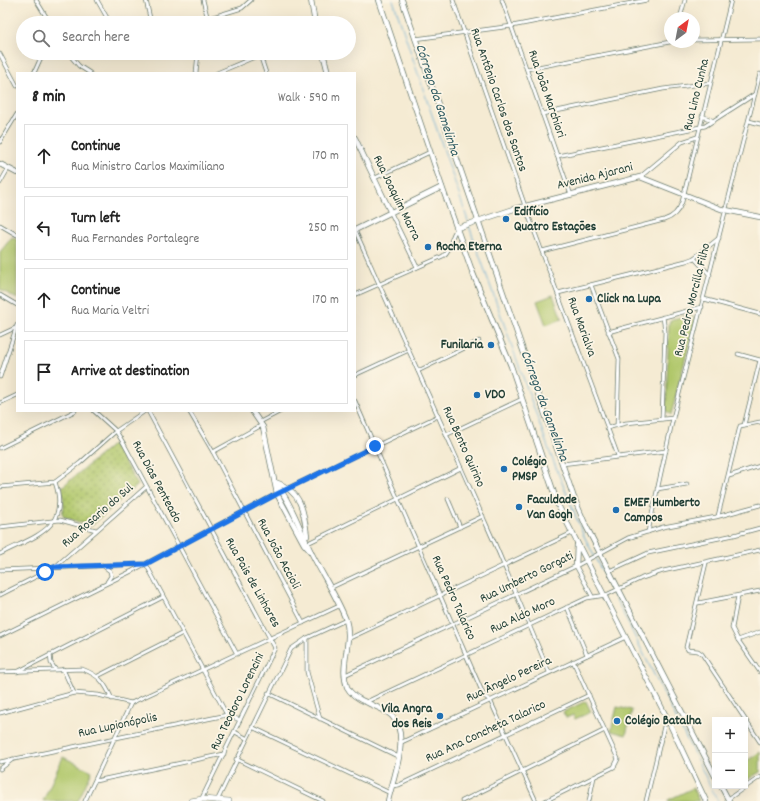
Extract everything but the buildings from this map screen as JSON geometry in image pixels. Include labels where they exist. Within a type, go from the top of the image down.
[{"type":"main road","points":[[311,0],[314,16]]},
{"type":"main road","points":[[379,0],[442,187],[522,399],[558,505],[666,716],[706,801]]},
{"type":"main road","points":[[402,0],[574,498],[598,553],[609,571],[617,590],[712,770]]},
{"type":"main road","points":[[324,60],[328,72]]},
{"type":"main road","name":"Rua Joaquim Marra","points":[[356,140],[391,213]]},
{"type":"main road","points":[[0,164],[16,173]]},
{"type":"main road","name":"Avenida Ajarani","points":[[457,228],[468,223],[525,206],[640,177],[726,211],[760,217]]},
{"type":"main road","points":[[356,230],[442,187]]},
{"type":"main road","points":[[253,412],[261,423],[277,494],[304,544],[311,552]]},
{"type":"main road","points":[[275,482],[289,488],[294,493],[302,508],[311,552],[346,620],[348,639],[345,675],[349,690],[355,696],[393,716],[399,728],[402,742],[388,801]]},
{"type":"main road","points":[[275,482],[282,491],[308,542]]},
{"type":"main road","points":[[576,566],[577,543]]},
{"type":"main road","points":[[722,789],[728,800]]},
{"type":"main road","points":[[191,801],[229,801]]},
{"type":"street","points":[[36,0],[46,16]]},
{"type":"street","points":[[97,0],[106,16]]},
{"type":"street","points":[[146,0],[149,16]]},
{"type":"street","points":[[204,0],[206,16]]},
{"type":"street","points":[[220,16],[242,8],[251,0]]},
{"type":"street","name":"Rua Antônio Carlos dos Santos","points":[[453,0],[525,206]]},
{"type":"street","name":"Rua João Marchiori","points":[[502,0],[571,195]]},
{"type":"street","points":[[415,39],[512,26],[647,0]]},
{"type":"street","points":[[682,12],[685,0]]},
{"type":"street","name":"Rua Lino Cunha","points":[[542,251],[669,219],[678,212],[684,194],[731,0]]},
{"type":"street","points":[[700,40],[722,38],[760,39]]},
{"type":"street","points":[[527,69],[664,43]]},
{"type":"street","points":[[0,54],[16,84]]},
{"type":"street","points":[[34,72],[40,60]]},
{"type":"street","points":[[74,60],[79,66],[88,72]]},
{"type":"street","points":[[196,72],[197,60]]},
{"type":"street","points":[[219,72],[248,60]]},
{"type":"street","points":[[262,60],[266,72]]},
{"type":"street","name":"Rua Pedro Morcilla Filho","points":[[648,532],[673,418],[760,74]]},
{"type":"street","points":[[542,114],[669,87],[710,83]]},
{"type":"street","points":[[557,156],[700,127],[714,121],[755,94]]},
{"type":"street","points":[[0,142],[16,116]]},
{"type":"street","points":[[702,116],[714,121]]},
{"type":"street","points":[[748,121],[760,124]]},
{"type":"street","points":[[640,177],[682,142],[697,137]]},
{"type":"street","points":[[375,178],[430,152]]},
{"type":"street","points":[[0,183],[8,169]]},
{"type":"street","name":"Rua Marialva","points":[[525,206],[618,456]]},
{"type":"street","name":"Rua Joaquim Marra","points":[[391,213],[417,267]]},
{"type":"street","points":[[0,225],[16,234]]},
{"type":"street","points":[[356,295],[446,254],[452,236],[457,228]]},
{"type":"street","name":"Rua Bento Quirino","points":[[356,232],[483,516],[549,672]]},
{"type":"street","points":[[558,293],[694,258],[719,238]]},
{"type":"street","points":[[694,258],[710,275]]},
{"type":"street","points":[[591,285],[619,362],[617,426]]},
{"type":"street","points":[[0,295],[16,304]]},
{"type":"street","points":[[704,299],[760,314]]},
{"type":"street","points":[[608,332],[702,307]]},
{"type":"street","points":[[662,419],[665,331],[664,317]]},
{"type":"street","points":[[0,335],[16,326]]},
{"type":"street","points":[[0,377],[16,326]]},
{"type":"street","points":[[418,371],[479,341]]},
{"type":"street","points":[[356,375],[409,350]]},
{"type":"street","points":[[718,516],[760,360],[738,354]]},
{"type":"street","points":[[0,403],[16,395]]},
{"type":"street","points":[[446,435],[522,399]]},
{"type":"street","name":"Rua Pedro Talarico","points":[[356,403],[484,696],[490,700],[536,801]]},
{"type":"street","points":[[0,448],[72,412]]},
{"type":"street","name":"Rua Dias Penteado","points":[[95,412],[116,431],[237,654]]},
{"type":"street","points":[[0,487],[55,482],[116,431],[144,412]]},
{"type":"street","name":"Rua Pais de Linhares","points":[[149,412],[270,638]]},
{"type":"street","name":"Rua João Accioli","points":[[190,412],[213,452],[303,623]]},
{"type":"street","points":[[213,452],[279,412]]},
{"type":"street","points":[[0,636],[146,564],[282,491],[438,416]]},
{"type":"street","points":[[607,428],[673,418]]},
{"type":"street","points":[[742,425],[760,422]]},
{"type":"street","points":[[562,464],[666,451]]},
{"type":"street","points":[[729,476],[760,466]]},
{"type":"street","points":[[308,542],[461,468]]},
{"type":"street","points":[[0,554],[45,531],[55,520],[60,502],[55,482]]},
{"type":"street","points":[[657,489],[687,484]]},
{"type":"street","name":"Rua Rosario do Sul","points":[[0,595],[54,567],[146,487]]},
{"type":"street","points":[[448,499],[460,527]]},
{"type":"street","name":"Rua Umberto Gorgati","points":[[345,675],[576,566],[628,538],[760,505]]},
{"type":"street","points":[[330,588],[483,516]]},
{"type":"street","points":[[0,527],[65,520],[96,530]]},
{"type":"street","points":[[609,571],[648,552],[734,535],[760,528]]},
{"type":"street","points":[[348,639],[572,533]]},
{"type":"street","name":"Rua Aldo Moro","points":[[366,702],[466,653],[592,596],[605,595],[642,578],[663,571],[706,563],[760,550]]},
{"type":"street","points":[[1,569],[129,563],[146,564]]},
{"type":"street","points":[[129,563],[132,566],[132,571]]},
{"type":"street","points":[[706,563],[698,603],[686,645],[687,649],[698,651],[702,654],[760,742]]},
{"type":"street","points":[[146,564],[227,715],[240,720]]},
{"type":"street","points":[[100,565],[110,571],[111,576],[106,583]]},
{"type":"street","points":[[576,566],[592,596]]},
{"type":"street","points":[[698,603],[760,591]]},
{"type":"street","points":[[738,596],[732,628],[738,640],[760,672]]},
{"type":"street","points":[[17,672],[163,597]]},
{"type":"street","name":"Rua Teodoro Lorencini","points":[[201,800],[274,650],[274,645],[270,638],[339,606]]},
{"type":"street","points":[[566,607],[587,655]]},
{"type":"street","name":"Rua Teodoro Lorencini","points":[[217,800],[290,649],[307,638],[346,620]]},
{"type":"street","points":[[738,640],[760,632]]},
{"type":"street","points":[[98,676],[183,633]]},
{"type":"street","name":"Rua Ângelo Pereira","points":[[402,742],[626,637]]},
{"type":"street","points":[[0,713],[74,693],[89,693],[131,703],[270,638]]},
{"type":"street","points":[[307,638],[307,672],[320,719]]},
{"type":"street","points":[[50,654],[51,663],[55,669]]},
{"type":"street","points":[[545,801],[614,767],[618,759],[574,661]]},
{"type":"street","points":[[63,669],[74,693]]},
{"type":"street","points":[[0,672],[82,669],[98,676],[106,685],[112,699]]},
{"type":"street","points":[[268,693],[399,757]]},
{"type":"street","name":"Rua Ana Concheta Talarico","points":[[392,786],[589,694]]},
{"type":"street","points":[[85,801],[131,703]]},
{"type":"street","name":"Rua Lupionópolis","points":[[0,762],[114,737],[227,715]]},
{"type":"street","points":[[646,801],[666,716]]},
{"type":"street","points":[[252,727],[390,793]]},
{"type":"street","points":[[462,801],[605,730]]},
{"type":"street","points":[[235,732],[246,738]]},
{"type":"street","points":[[94,780],[224,754]]},
{"type":"street","points":[[0,769],[14,758]]},
{"type":"street","points":[[236,759],[323,801]]},
{"type":"street","points":[[589,801],[594,777]]},
{"type":"street","points":[[728,800],[760,777]]},
{"type":"green space","points":[[12,237],[16,239],[16,298],[0,289],[0,252]]},
{"type":"green space","points":[[553,295],[562,319],[546,325],[537,301]]},
{"type":"green space","points":[[689,315],[693,317],[695,321],[671,415],[666,411],[669,323],[672,319]]},
{"type":"green space","points":[[113,444],[138,485],[91,526],[64,517],[62,513],[64,507],[62,487]]},
{"type":"green space","points":[[586,701],[591,712],[575,719],[573,715],[566,718],[563,712]]},
{"type":"green space","points":[[617,707],[632,710],[626,735],[611,731]]},
{"type":"green space","points":[[760,752],[760,772],[748,779],[748,760]]},
{"type":"green space","points":[[63,757],[92,771],[78,801],[43,801]]},
{"type":"green space","points":[[693,788],[699,801],[668,801],[668,800]]},
{"type":"waterway","name":"Córrego da Gamelinha","points":[[393,0],[468,221]]},
{"type":"waterway","name":"Córrego da Gamelinha","points":[[469,226],[550,453],[583,534],[718,801]]},
{"type":"place","name":"Edifício Quatro Estações","points":[[506,219]]},
{"type":"place","name":"Rocha Eterna","points":[[428,247]]},
{"type":"place","name":"Click na Lupa","points":[[589,299]]},
{"type":"place","name":"Funilaria","points":[[491,345]]},
{"type":"place","name":"VDO","points":[[477,395]]},
{"type":"place","name":"Colégio PMSP","points":[[504,469]]},
{"type":"place","name":"Faculdade Van Gogh","points":[[519,507]]},
{"type":"place","name":"EMEF Humberto Campos","points":[[616,510]]},
{"type":"place","name":"Vila Angra dos Reis","points":[[440,716]]},
{"type":"place","name":"Colégio Batalha","points":[[617,721]]},
{"type":"route","points":[[45,572],[54,567],[129,563],[146,564],[277,494],[375,446]]}]
